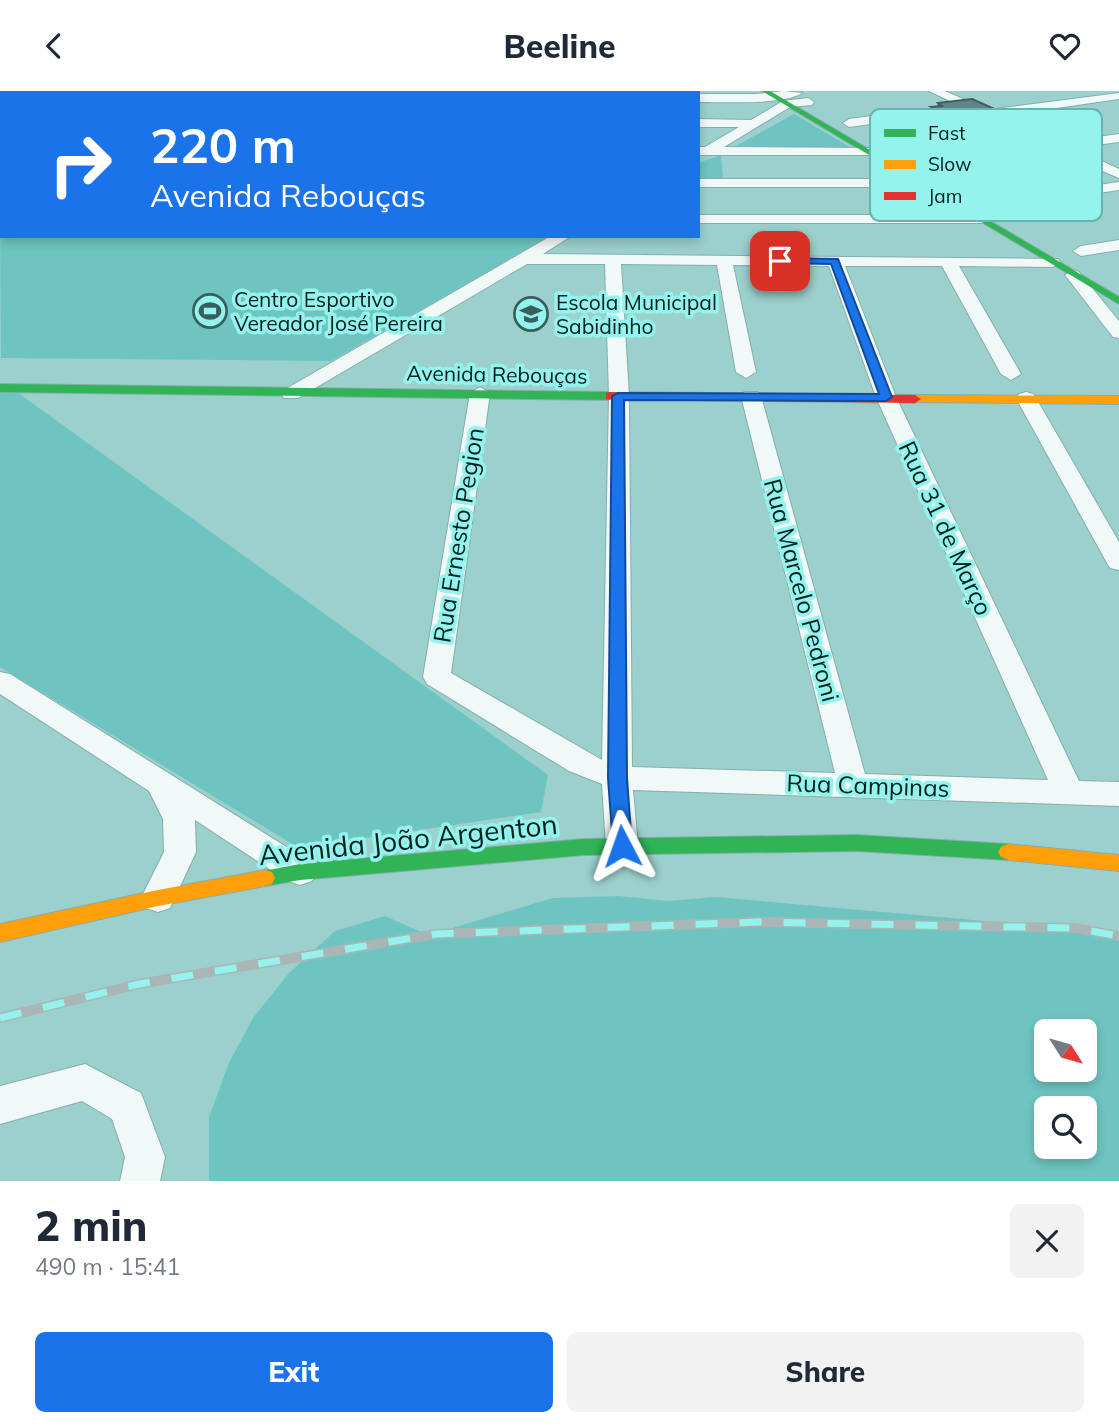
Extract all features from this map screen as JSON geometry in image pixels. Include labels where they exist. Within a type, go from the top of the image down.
[{"type":"main road","points":[[781,95],[810,96],[849,123],[870,142]]},
{"type":"main road","points":[[781,95],[870,144]]},
{"type":"main road","points":[[985,221],[1119,301]]},
{"type":"main road","points":[[1075,248],[1103,264]]},
{"type":"main road","points":[[307,369],[361,369]]},
{"type":"main road","name":"Avenida Rebouças","points":[[1,387],[291,394],[480,393],[1119,400]]},
{"type":"main road","name":"Avenida João Argenton","points":[[0,933],[158,898],[300,872],[622,846],[857,843],[1028,853],[1119,863]]},
{"type":"street","points":[[935,91],[975,109]]},
{"type":"street","points":[[700,98],[781,95]]},
{"type":"street","points":[[702,153],[754,124],[781,95]]},
{"type":"street","points":[[1022,109],[1119,96]]},
{"type":"street","points":[[958,109],[971,107]]},
{"type":"street","points":[[849,123],[870,120]]},
{"type":"street","points":[[700,123],[754,124]]},
{"type":"street","points":[[702,153],[870,147]]},
{"type":"street","points":[[1102,166],[1119,174]]},
{"type":"street","points":[[700,183],[870,183]]},
{"type":"street","points":[[700,219],[870,219]]},
{"type":"street","points":[[291,394],[560,238]]},
{"type":"street","points":[[1075,248],[1119,245]]},
{"type":"street","points":[[524,259],[1052,262]]},
{"type":"street","points":[[613,259],[618,396],[617,778],[622,846]]},
{"type":"street","points":[[724,260],[746,372]]},
{"type":"street","name":"Rua 31 de Março","points":[[835,261],[886,397],[1068,791]]},
{"type":"street","points":[[948,262],[1011,374]]},
{"type":"street","points":[[1073,275],[1119,334]]},
{"type":"street","name":"Rua Ernesto Pegion","points":[[437,677],[480,393]]},
{"type":"street","name":"Rua Marcelo Pedroni","points":[[751,396],[853,785]]},
{"type":"street","points":[[1026,398],[1119,563]]},
{"type":"street","name":"Rua Campinas","points":[[437,677],[579,763],[617,778],[1119,794]]},
{"type":"street","points":[[0,681],[300,872]]},
{"type":"street","points":[[158,898],[180,852],[179,819],[160,783]]},
{"type":"street","points":[[0,1105],[85,1082],[127,1106],[145,1157],[140,1181]]},
{"type":"shaded area","points":[[794,114],[851,148],[736,146]]},
{"type":"shaded area","points":[[721,155],[723,179],[700,179],[700,162]]},
{"type":"shaded area","name":"Centro Esportivo Vereador José Pereira","points":[[0,238],[546,238],[331,361],[1,358]]},
{"type":"shaded area","points":[[0,390],[14,390],[548,775],[541,812],[299,848],[0,667]]},
{"type":"shaded area","points":[[619,896],[668,901],[715,897],[1119,933],[1119,1181],[209,1181],[209,1117],[229,1063],[253,1018],[289,973],[335,931],[385,916],[435,938],[446,930],[553,898]]},
{"type":"building","points":[[972,99],[994,109],[931,107],[942,106],[938,103]]},
{"type":"railway","points":[[0,1018],[139,984],[436,934],[758,922],[1075,928],[1119,936]]},
{"type":"traffic: fast","points":[[765,91],[870,153]]},
{"type":"traffic: fast","points":[[984,221],[1119,301]]},
{"type":"traffic: fast","points":[[0,388],[610,396]]},
{"type":"traffic: fast","points":[[265,878],[300,872],[584,847],[857,843],[1008,852]]},
{"type":"traffic: slow","points":[[915,399],[1119,400]]},
{"type":"traffic: slow","points":[[1008,852],[1119,863]]},
{"type":"traffic: slow","points":[[0,933],[158,898],[265,878]]},
{"type":"traffic: jam","points":[[610,396],[915,399]]},
{"type":"place","name":"Centro Esportivo Vereador José Pereira","points":[[210,311]]},
{"type":"place","name":"Escola Municipal Sabidinho","points":[[531,314]]},
{"type":"route","points":[[622,846],[617,778],[618,396],[886,397],[835,261],[780,261]]}]
